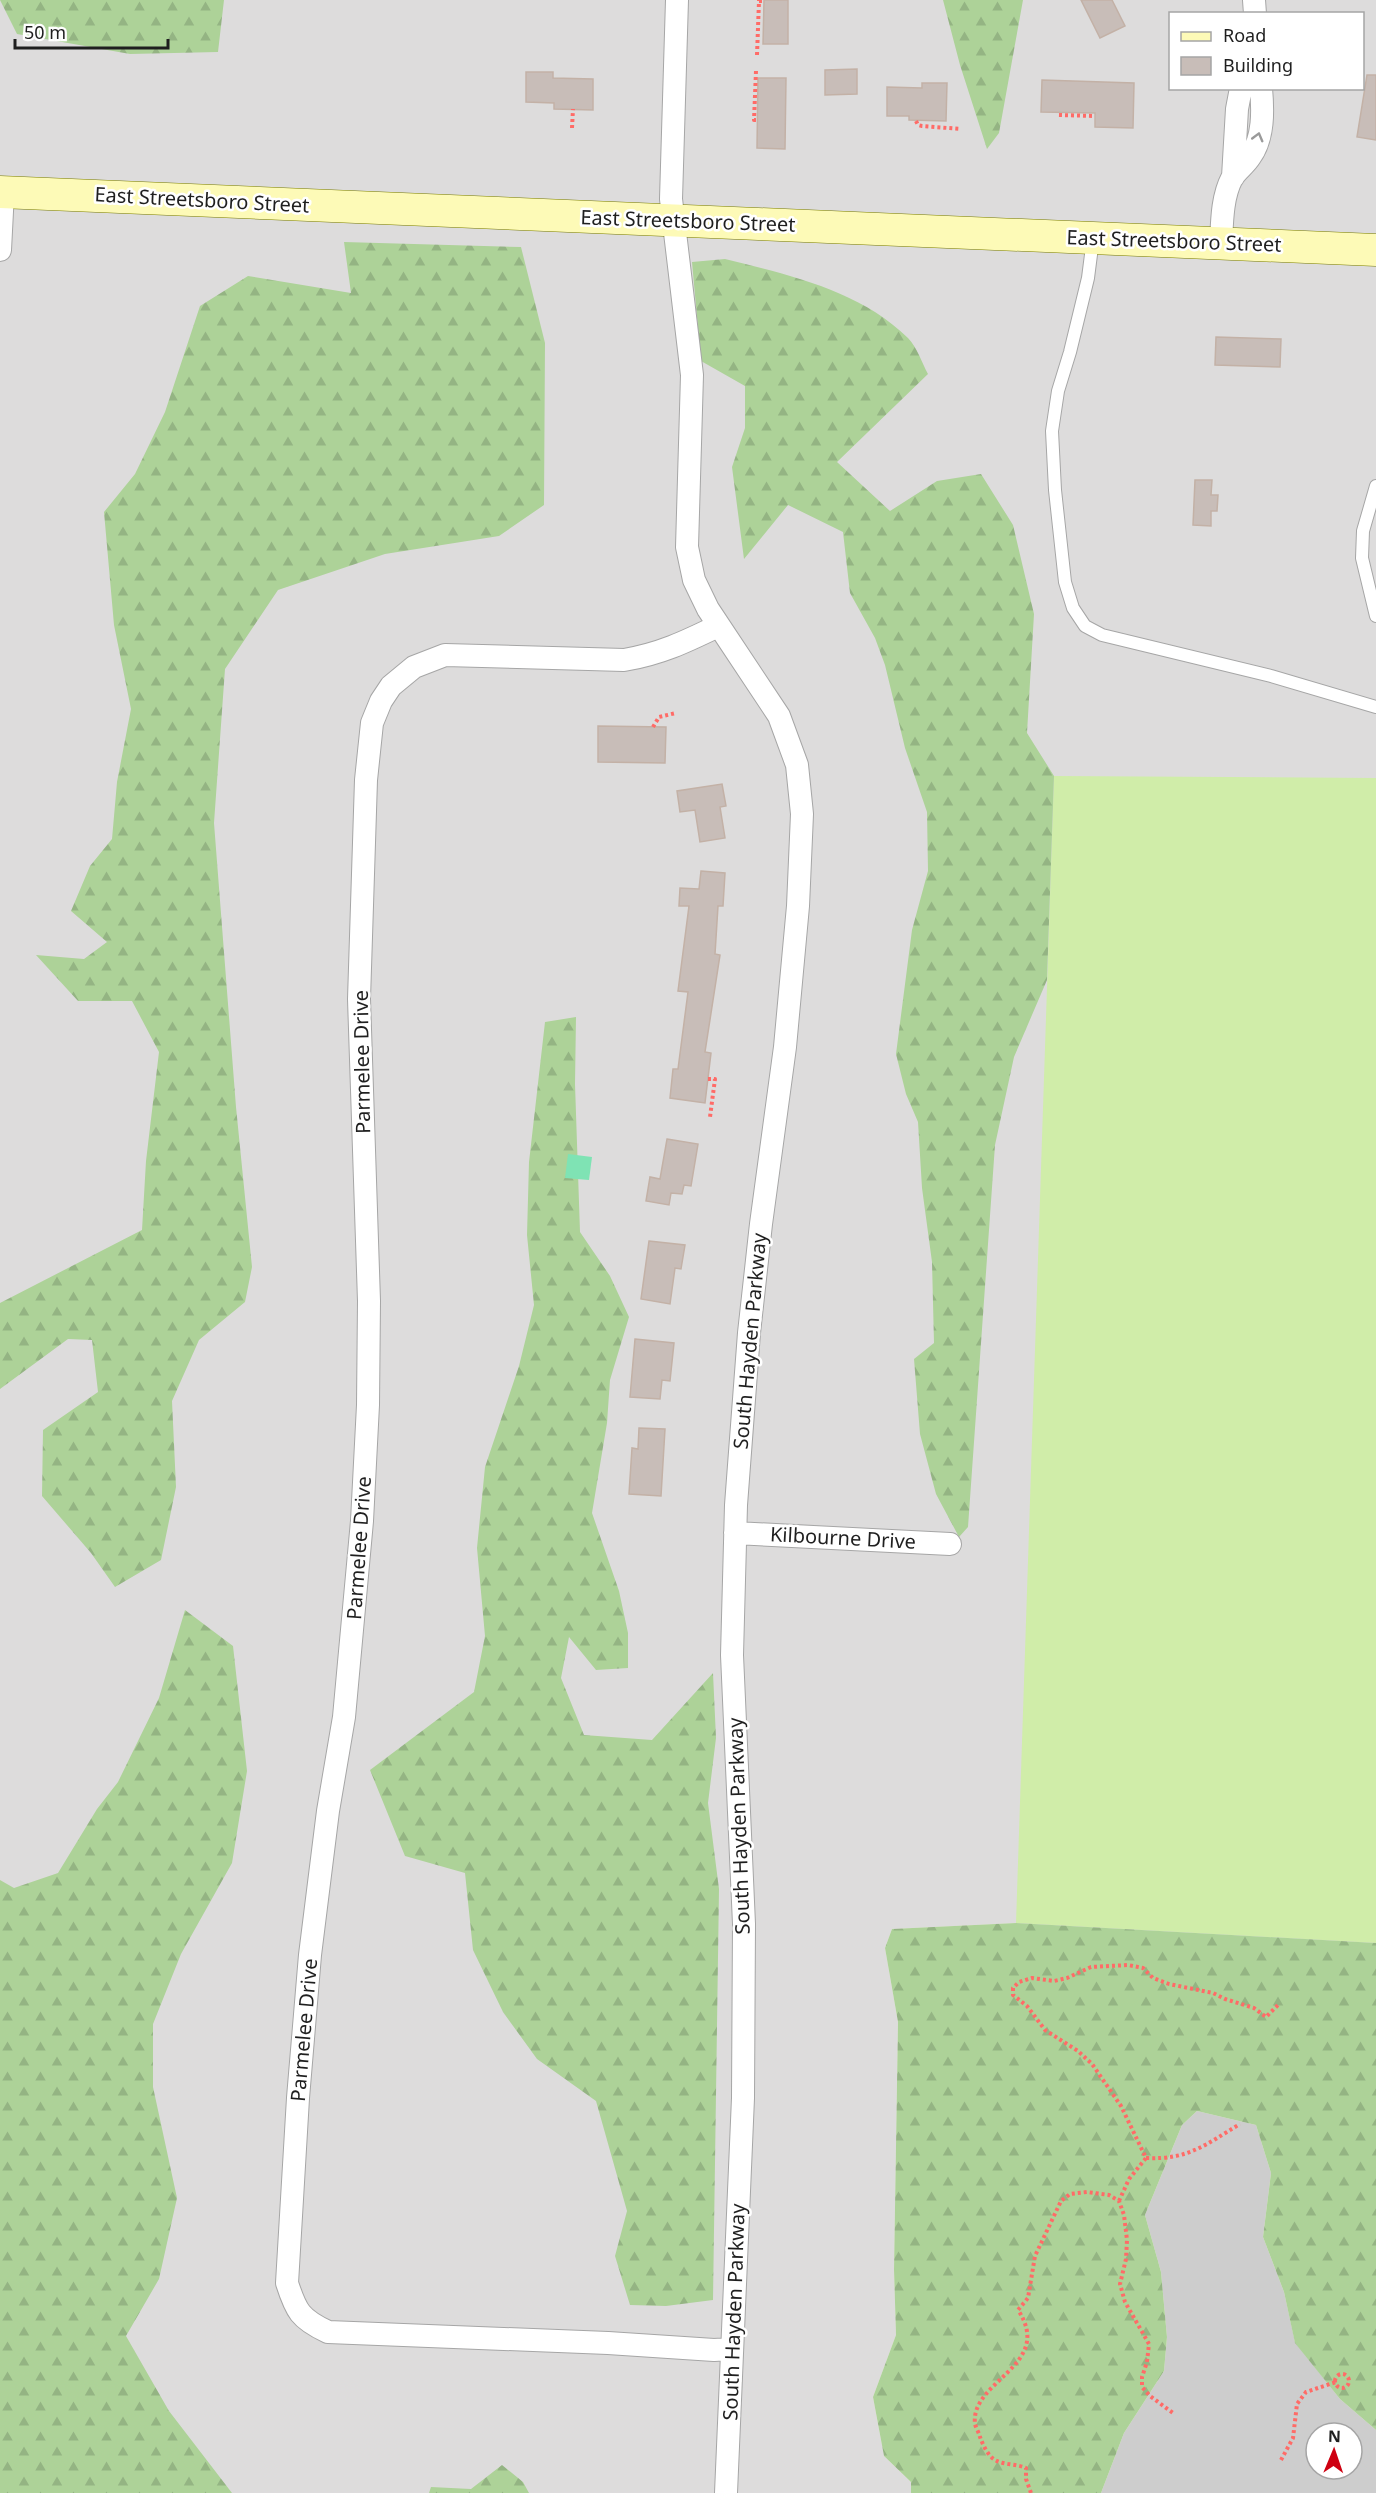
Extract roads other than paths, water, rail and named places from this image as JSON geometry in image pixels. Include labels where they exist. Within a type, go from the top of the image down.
[{"type":"main road","name":"East Streetsboro Street","points":[[2,192],[1376,250]]},
{"type":"street","name":"South Hayden Parkway","points":[[677,0],[671,199],[692,375],[687,547],[694,580],[718,626],[779,716],[797,765],[802,814],[798,906],[785,1047],[761,1224],[743,1386],[735,1533],[732,1654],[744,1924],[743,2098],[726,2493]]},
{"type":"street","points":[[1233,177],[1237,109],[1241,90]]},
{"type":"street","points":[[1221,243],[1226,193],[1233,177],[1250,158],[1259,135],[1261,90]]},
{"type":"street","points":[[0,250],[2,192]]},
{"type":"street","name":"Parmelee Drive","points":[[718,626],[670,650],[652,656],[624,660],[445,655],[414,667],[391,686],[381,701],[372,723],[366,780],[359,999],[369,1300],[368,1405],[363,1521],[344,1717],[328,1811],[310,1954],[298,2098],[287,2283],[295,2309],[313,2325],[328,2332],[731,2349]]},
{"type":"street","name":"Kilbourne Drive","points":[[735,1533],[950,1544]]},
{"type":"lane","points":[[1093,237],[1088,278],[1058,391],[1052,430],[1055,490],[1065,582],[1073,608],[1085,626],[1102,635],[1271,676],[1376,707]]},
{"type":"lane","points":[[1376,486],[1363,531],[1362,558],[1376,616]]}]
